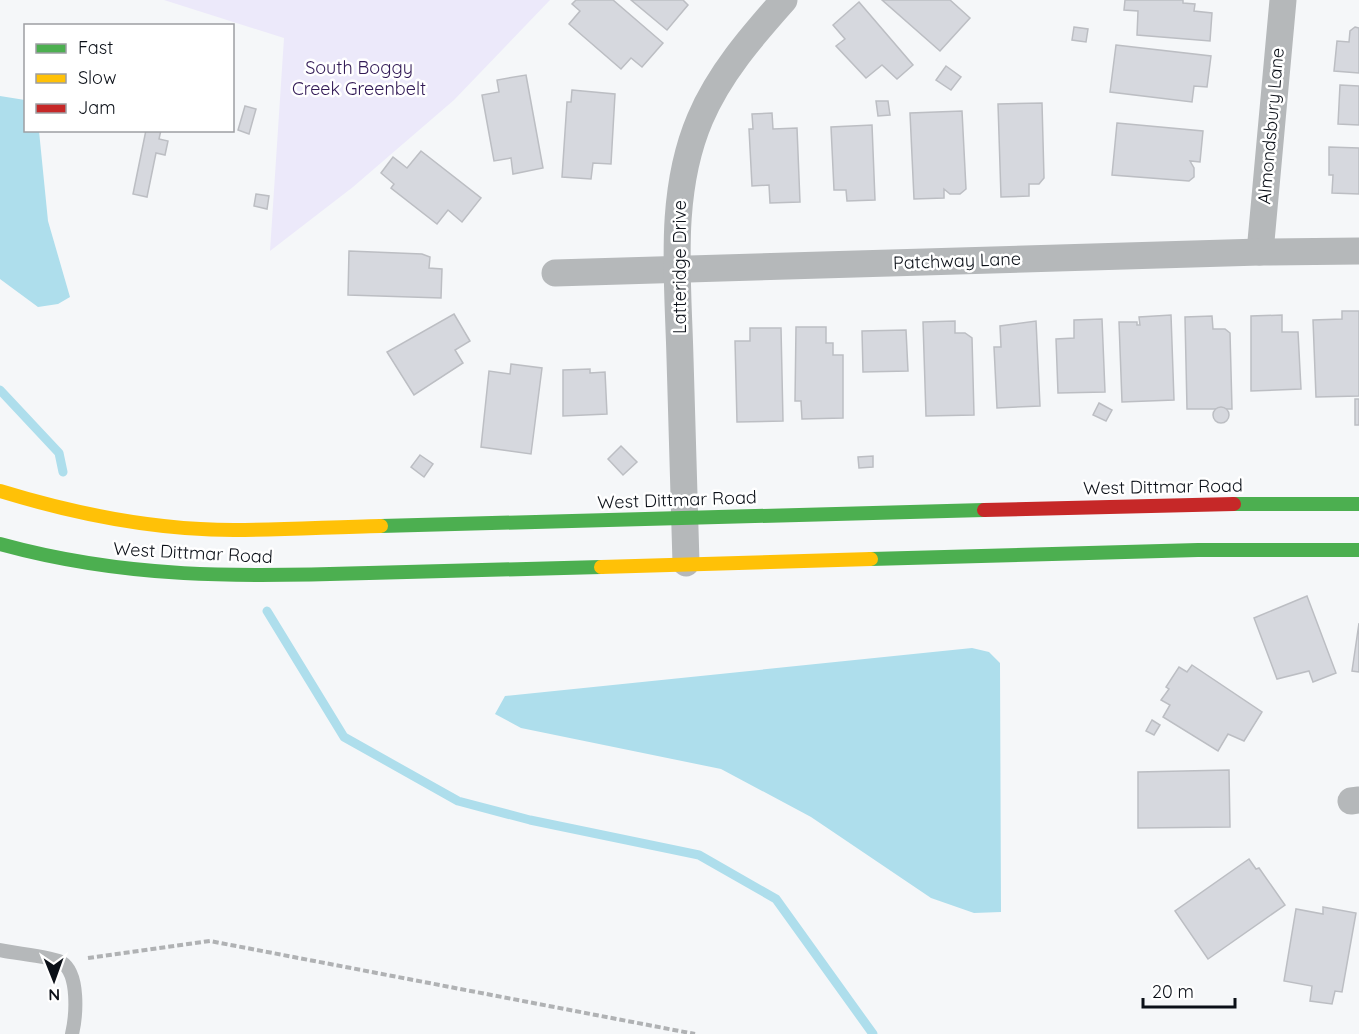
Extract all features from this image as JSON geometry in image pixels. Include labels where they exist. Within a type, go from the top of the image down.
[{"type":"street","name":"Latteridge Drive","points":[[686,563],[678,269],[682,176],[700,118],[745,44],[784,0]]},
{"type":"street","name":"Almondsbury Lane","points":[[1260,252],[1283,0]]},
{"type":"street","name":"Patchway Lane","points":[[555,273],[1260,252],[1359,252]]},
{"type":"street","name":"West Dittmar Road","points":[[0,491],[87,514],[161,526],[233,530],[1291,502],[1359,504]]},
{"type":"street","name":"West Dittmar Road","points":[[0,543],[32,553],[128,571],[235,577],[1198,550],[1359,550]]},
{"type":"lane","points":[[0,950],[61,962],[71,975],[76,1005],[72,1034]]},
{"type":"path","points":[[61,962],[210,941],[695,1034]]},
{"type":"green space","name":"South Boggy Creek Greenbelt","points":[[164,0],[550,0],[454,100],[353,187],[270,251],[284,38]]},
{"type":"water","points":[[0,96],[24,100],[24,132],[39,132],[48,221],[70,297],[58,304],[38,307],[0,279]]},
{"type":"water","points":[[972,648],[989,652],[1000,663],[1001,912],[974,913],[931,898],[811,817],[721,769],[521,728],[495,714],[505,696]]},
{"type":"building","points":[[576,0],[613,0],[663,43],[642,67],[631,58],[621,69],[569,24],[580,11],[572,4]]},
{"type":"building","points":[[631,0],[683,0],[688,5],[667,30]]},
{"type":"building","points":[[882,0],[950,0],[970,18],[940,51]]},
{"type":"building","points":[[1125,0],[1183,0],[1183,3],[1195,4],[1194,11],[1212,13],[1210,41],[1137,35],[1138,11],[1124,10]]},
{"type":"building","points":[[859,2],[913,65],[897,79],[882,65],[866,78],[836,46],[845,39],[833,25]]},
{"type":"building","points":[[1074,27],[1088,29],[1086,42],[1072,40]]},
{"type":"building","points":[[1355,27],[1359,28],[1359,73],[1334,71],[1337,41],[1349,42],[1350,31]]},
{"type":"building","points":[[1116,45],[1211,56],[1207,87],[1194,86],[1192,102],[1110,92]]},
{"type":"building","points":[[946,66],[961,77],[951,90],[936,80]]},
{"type":"building","points":[[526,75],[543,168],[513,174],[511,158],[494,161],[482,95],[499,92],[497,80]]},
{"type":"building","points":[[1340,85],[1359,86],[1359,125],[1338,124]]},
{"type":"building","points":[[572,90],[615,94],[611,164],[593,163],[591,179],[562,177],[567,102],[571,102]]},
{"type":"building","points":[[876,101],[888,101],[890,115],[878,116]]},
{"type":"building","points":[[1042,103],[1044,178],[1039,184],[1029,184],[1029,196],[1001,197],[998,104]]},
{"type":"building","points":[[245,106],[256,109],[249,134],[238,130]]},
{"type":"building","points":[[962,111],[966,189],[960,194],[950,194],[944,189],[944,198],[914,199],[910,113]]},
{"type":"building","points":[[772,113],[773,129],[797,128],[800,202],[770,203],[769,185],[752,186],[749,129],[753,129],[752,114]]},
{"type":"building","points":[[1117,123],[1203,131],[1200,162],[1190,161],[1194,168],[1194,177],[1189,181],[1112,175]]},
{"type":"building","points":[[872,125],[875,200],[847,201],[846,190],[834,190],[831,127]]},
{"type":"building","points":[[146,132],[161,132],[159,139],[168,141],[165,155],[156,153],[147,197],[133,194]]},
{"type":"building","points":[[1329,147],[1359,148],[1359,194],[1332,193],[1333,175],[1329,175]]},
{"type":"building","points":[[421,151],[481,198],[462,222],[448,210],[437,224],[391,188],[394,184],[381,173],[393,157],[407,168]]},
{"type":"building","points":[[256,194],[269,196],[267,209],[254,206]]},
{"type":"building","points":[[349,251],[422,254],[430,257],[429,268],[442,269],[441,298],[348,295]]},
{"type":"building","points":[[1342,311],[1359,311],[1359,396],[1316,397],[1313,320],[1342,319]]},
{"type":"building","points":[[454,314],[470,341],[455,350],[463,363],[414,395],[387,352]]},
{"type":"building","points":[[1171,315],[1174,400],[1122,402],[1119,322],[1137,322],[1137,325],[1140,325],[1139,317]]},
{"type":"building","points":[[1282,315],[1282,332],[1298,332],[1301,389],[1251,391],[1251,316]]},
{"type":"building","points":[[1212,316],[1213,329],[1225,329],[1230,333],[1232,409],[1187,409],[1185,317]]},
{"type":"building","points":[[1102,319],[1105,392],[1058,393],[1056,339],[1074,338],[1074,320]]},
{"type":"building","points":[[955,321],[955,333],[965,333],[972,338],[974,415],[926,416],[923,322]]},
{"type":"building","points":[[1036,321],[1040,406],[997,408],[994,347],[1001,347],[1000,326]]},
{"type":"building","points":[[796,327],[826,327],[826,343],[833,343],[833,355],[843,355],[843,418],[802,419],[801,401],[795,401]]},
{"type":"building","points":[[750,328],[781,328],[783,421],[737,422],[735,341],[750,341]]},
{"type":"building","points":[[906,330],[908,371],[863,372],[862,331]]},
{"type":"building","points":[[511,364],[542,368],[531,454],[481,447],[489,371],[510,374]]},
{"type":"building","points":[[590,369],[590,373],[605,372],[607,414],[563,416],[563,370]]},
{"type":"building","points":[[1355,399],[1359,399],[1359,425],[1355,425]]},
{"type":"building","points":[[1099,403],[1112,410],[1106,421],[1093,415]]},
{"type":"building","points":[[1221,407],[1227,409],[1229,415],[1227,421],[1221,423],[1215,421],[1213,415],[1215,409]]},
{"type":"building","points":[[621,446],[637,462],[623,475],[608,459]]},
{"type":"building","points":[[420,455],[433,464],[424,477],[411,467]]},
{"type":"building","points":[[873,456],[873,467],[859,468],[858,457]]},
{"type":"building","points":[[1307,596],[1336,673],[1313,682],[1309,671],[1277,679],[1254,618]]},
{"type":"building","points":[[1359,623],[1359,672],[1352,671]]},
{"type":"building","points":[[1192,665],[1262,712],[1244,741],[1228,734],[1218,751],[1163,717],[1170,705],[1161,700],[1169,689],[1166,687],[1179,667],[1187,672]]},
{"type":"building","points":[[1152,720],[1160,725],[1154,735],[1146,731]]},
{"type":"building","points":[[1229,770],[1230,827],[1138,828],[1138,772]]},
{"type":"building","points":[[1249,859],[1256,869],[1259,868],[1285,905],[1208,959],[1175,911]]},
{"type":"building","points":[[1323,907],[1356,913],[1342,992],[1335,991],[1332,1004],[1310,1001],[1312,986],[1284,981],[1296,909],[1323,914]]},
{"type":"waterway","points":[[0,390],[59,453],[63,472]]},
{"type":"waterway","points":[[267,611],[344,737],[458,801],[530,820],[699,855],[776,899],[873,1034]]},
{"type":"traffic: fast","points":[[1234,504],[1359,504]]},
{"type":"traffic: fast","points":[[381,526],[984,510]]},
{"type":"traffic: fast","points":[[0,544],[93,564],[139,570],[229,575],[601,567]]},
{"type":"traffic: fast","points":[[871,559],[1198,550],[1359,550]]},
{"type":"traffic: slow","points":[[0,491],[86,513],[175,527],[271,530],[381,526]]},
{"type":"traffic: slow","points":[[601,567],[871,559]]},
{"type":"traffic: jam","points":[[984,510],[1234,504]]}]
